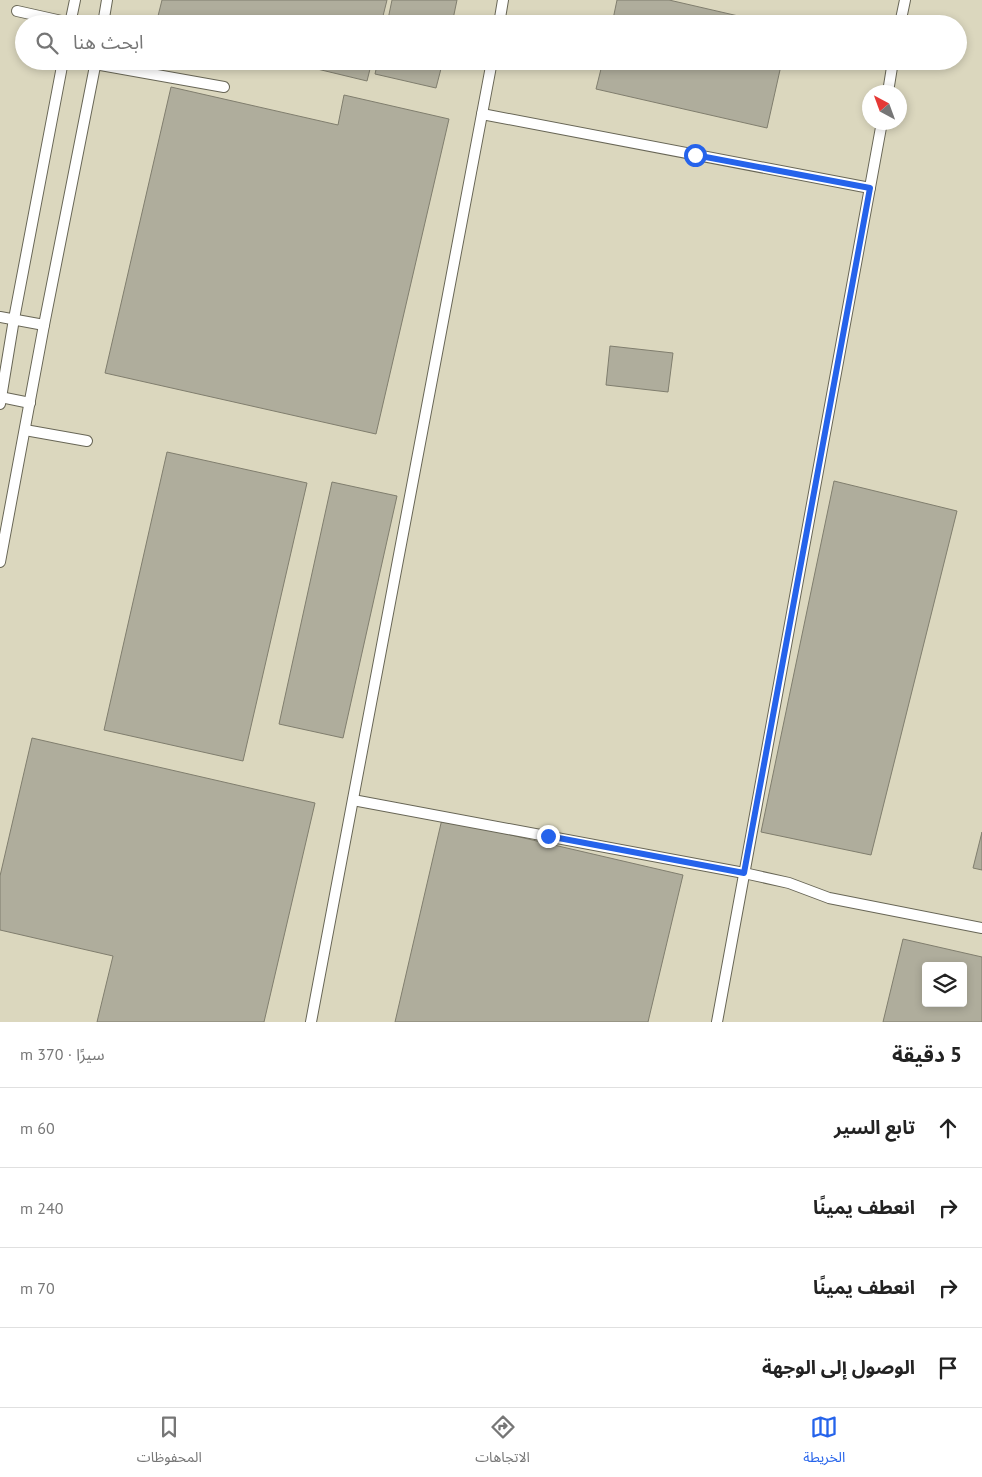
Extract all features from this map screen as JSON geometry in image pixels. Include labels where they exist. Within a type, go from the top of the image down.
[{"type":"lane","points":[[73,15],[75,0]]},
{"type":"lane","points":[[104,15],[107,0]]},
{"type":"lane","points":[[500,15],[503,0]]},
{"type":"lane","points":[[902,15],[904,0]]},
{"type":"lane","points":[[17,11],[35,15]]},
{"type":"lane","points":[[30,403],[0,399],[61,70]]},
{"type":"lane","points":[[0,562],[44,325],[95,70]]},
{"type":"lane","points":[[133,70],[224,87]]},
{"type":"lane","points":[[311,1022],[490,70]]},
{"type":"lane","points":[[889,85],[892,70]]},
{"type":"lane","points":[[482,114],[870,188]]},
{"type":"lane","points":[[717,1022],[881,130]]},
{"type":"lane","points":[[0,316],[44,325]]},
{"type":"lane","points":[[25,430],[87,441]]},
{"type":"lane","points":[[353,800],[744,873],[788,883],[829,898],[982,928]]},
{"type":"shaded area","points":[[0,0],[982,0],[982,1022],[0,1022]]},
{"type":"building","points":[[162,0],[387,0],[383,15],[158,15]]},
{"type":"building","points":[[392,0],[457,0],[454,15],[389,15]]},
{"type":"building","points":[[617,0],[669,0],[734,15],[614,15]]},
{"type":"building","points":[[321,70],[370,70],[367,81]]},
{"type":"building","points":[[376,70],[441,70],[436,88],[375,74]]},
{"type":"building","points":[[601,70],[780,70],[767,128],[596,89]]},
{"type":"building","points":[[171,87],[338,125],[344,95],[449,119],[376,434],[105,373]]},
{"type":"building","points":[[610,346],[673,353],[668,392],[606,385]]},
{"type":"building","points":[[167,452],[307,483],[243,761],[104,730]]},
{"type":"building","points":[[834,481],[957,511],[871,855],[761,832]]},
{"type":"building","points":[[332,482],[397,496],[343,738],[279,724]]},
{"type":"building","points":[[32,738],[315,803],[264,1022],[97,1022],[113,956],[0,930],[0,876]]},
{"type":"building","points":[[442,819],[683,875],[648,1022],[395,1022]]},
{"type":"building","points":[[982,832],[982,870],[973,868]]},
{"type":"building","points":[[903,939],[982,957],[982,1022],[883,1022]]},
{"type":"route","points":[[548,836],[744,873],[870,188],[695,155]]}]
